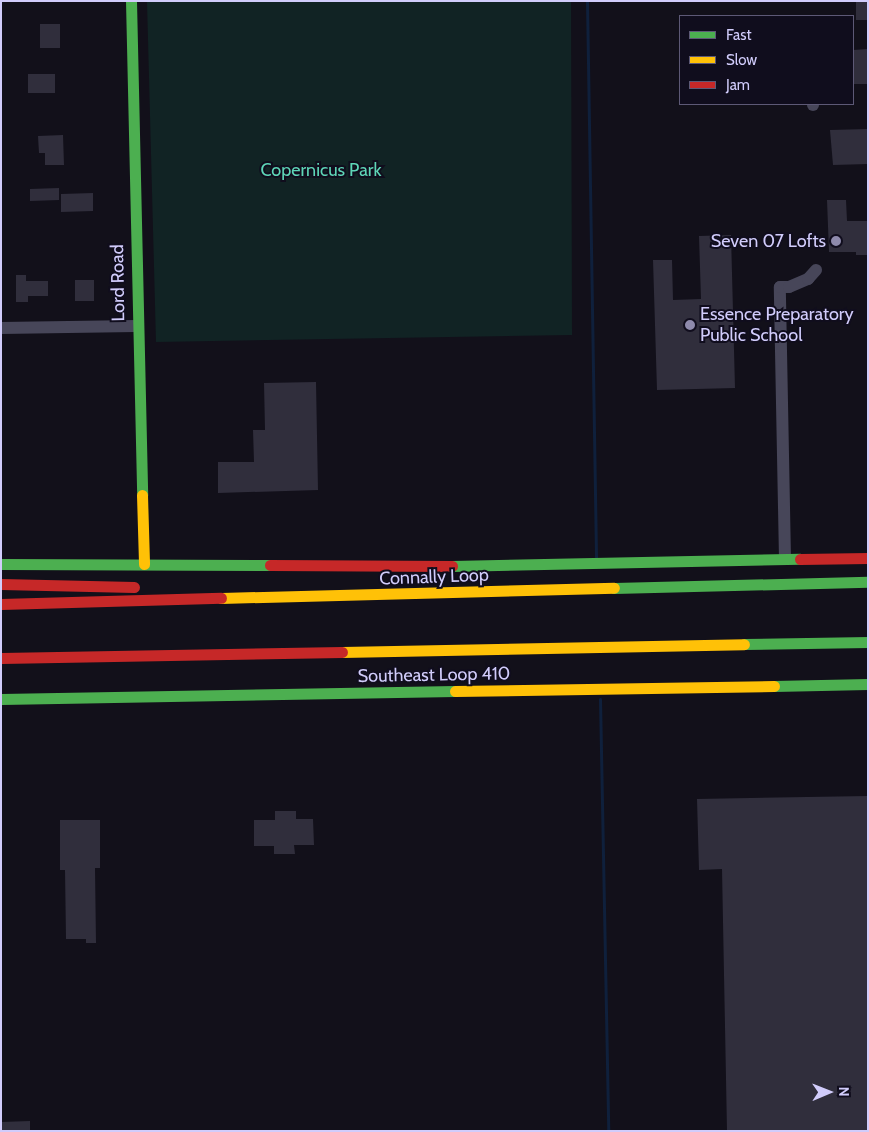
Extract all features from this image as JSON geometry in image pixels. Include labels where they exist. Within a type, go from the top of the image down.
[{"type":"main road","name":"Lord Road","points":[[130,1],[136,326],[144,564]]},
{"type":"main road","points":[[1,564],[451,566],[868,558]]},
{"type":"main road","name":"Connally Loop","points":[[1,604],[255,600],[868,582]]},
{"type":"main road","points":[[1,584],[149,587],[255,600]]},
{"type":"main road","points":[[1,658],[868,642]]},
{"type":"main road","name":"Southeast Loop 410","points":[[1,699],[868,684]]},
{"type":"street","points":[[785,559],[780,287],[789,287],[808,279],[816,270]]},
{"type":"street","points":[[1,328],[136,326]]},
{"type":"green space","name":"Copernicus Park","points":[[147,1],[571,1],[572,335],[156,342]]},
{"type":"building","points":[[856,1],[868,1],[868,20],[856,20]]},
{"type":"building","points":[[40,24],[60,24],[60,48],[40,48]]},
{"type":"building","points":[[868,49],[868,84],[854,84],[854,50]]},
{"type":"building","points":[[28,74],[55,74],[55,93],[28,93]]},
{"type":"building","points":[[868,129],[868,164],[833,165],[830,130]]},
{"type":"building","points":[[63,135],[64,165],[45,165],[45,153],[39,153],[38,136]]},
{"type":"building","points":[[59,188],[59,200],[30,201],[30,189]]},
{"type":"building","points":[[93,193],[93,211],[61,212],[61,194]]},
{"type":"building","points":[[827,200],[846,200],[847,221],[868,221],[868,255],[856,255],[856,252],[829,252]]},
{"type":"building","points":[[731,235],[735,388],[657,390],[653,260],[672,260],[673,300],[701,299],[699,236]]},
{"type":"building","points":[[16,275],[26,275],[26,281],[48,281],[48,296],[28,296],[28,302],[16,302]]},
{"type":"building","points":[[75,280],[94,280],[94,301],[75,301]]},
{"type":"building","points":[[316,382],[318,490],[218,493],[218,462],[254,462],[253,430],[265,430],[264,383]]},
{"type":"building","points":[[868,796],[868,1131],[727,1131],[722,869],[699,870],[697,799]]},
{"type":"building","points":[[275,811],[296,811],[296,819],[313,819],[314,845],[294,845],[295,854],[274,854],[274,846],[254,846],[254,820],[275,820]]},
{"type":"building","points":[[60,820],[100,820],[100,868],[95,868],[96,943],[86,943],[86,939],[66,939],[65,870],[60,870]]},
{"type":"building","points":[[30,1121],[30,1131],[1,1131],[1,1122]]},
{"type":"waterway","points":[[587,1],[596,558]]},
{"type":"waterway","points":[[600,699],[608,1131]]},
{"type":"traffic: fast","points":[[131,1],[142,495]]},
{"type":"traffic: fast","points":[[452,566],[800,559]]},
{"type":"traffic: fast","points":[[1,564],[270,565]]},
{"type":"traffic: fast","points":[[614,588],[868,582]]},
{"type":"traffic: fast","points":[[744,644],[868,642]]},
{"type":"traffic: fast","points":[[774,686],[868,684]]},
{"type":"traffic: fast","points":[[1,699],[455,691]]},
{"type":"traffic: slow","points":[[142,495],[144,564]]},
{"type":"traffic: slow","points":[[221,598],[614,588]]},
{"type":"traffic: slow","points":[[342,652],[744,644]]},
{"type":"traffic: slow","points":[[455,691],[774,686]]},
{"type":"traffic: jam","points":[[800,559],[868,558]]},
{"type":"traffic: jam","points":[[270,565],[452,566]]},
{"type":"traffic: jam","points":[[1,584],[134,587]]},
{"type":"traffic: jam","points":[[1,604],[221,598]]},
{"type":"traffic: jam","points":[[1,658],[342,652]]},
{"type":"place","name":"Seven 07 Lofts","points":[[836,241]]},
{"type":"place","name":"Essence Preparatory Public School","points":[[690,325]]}]
